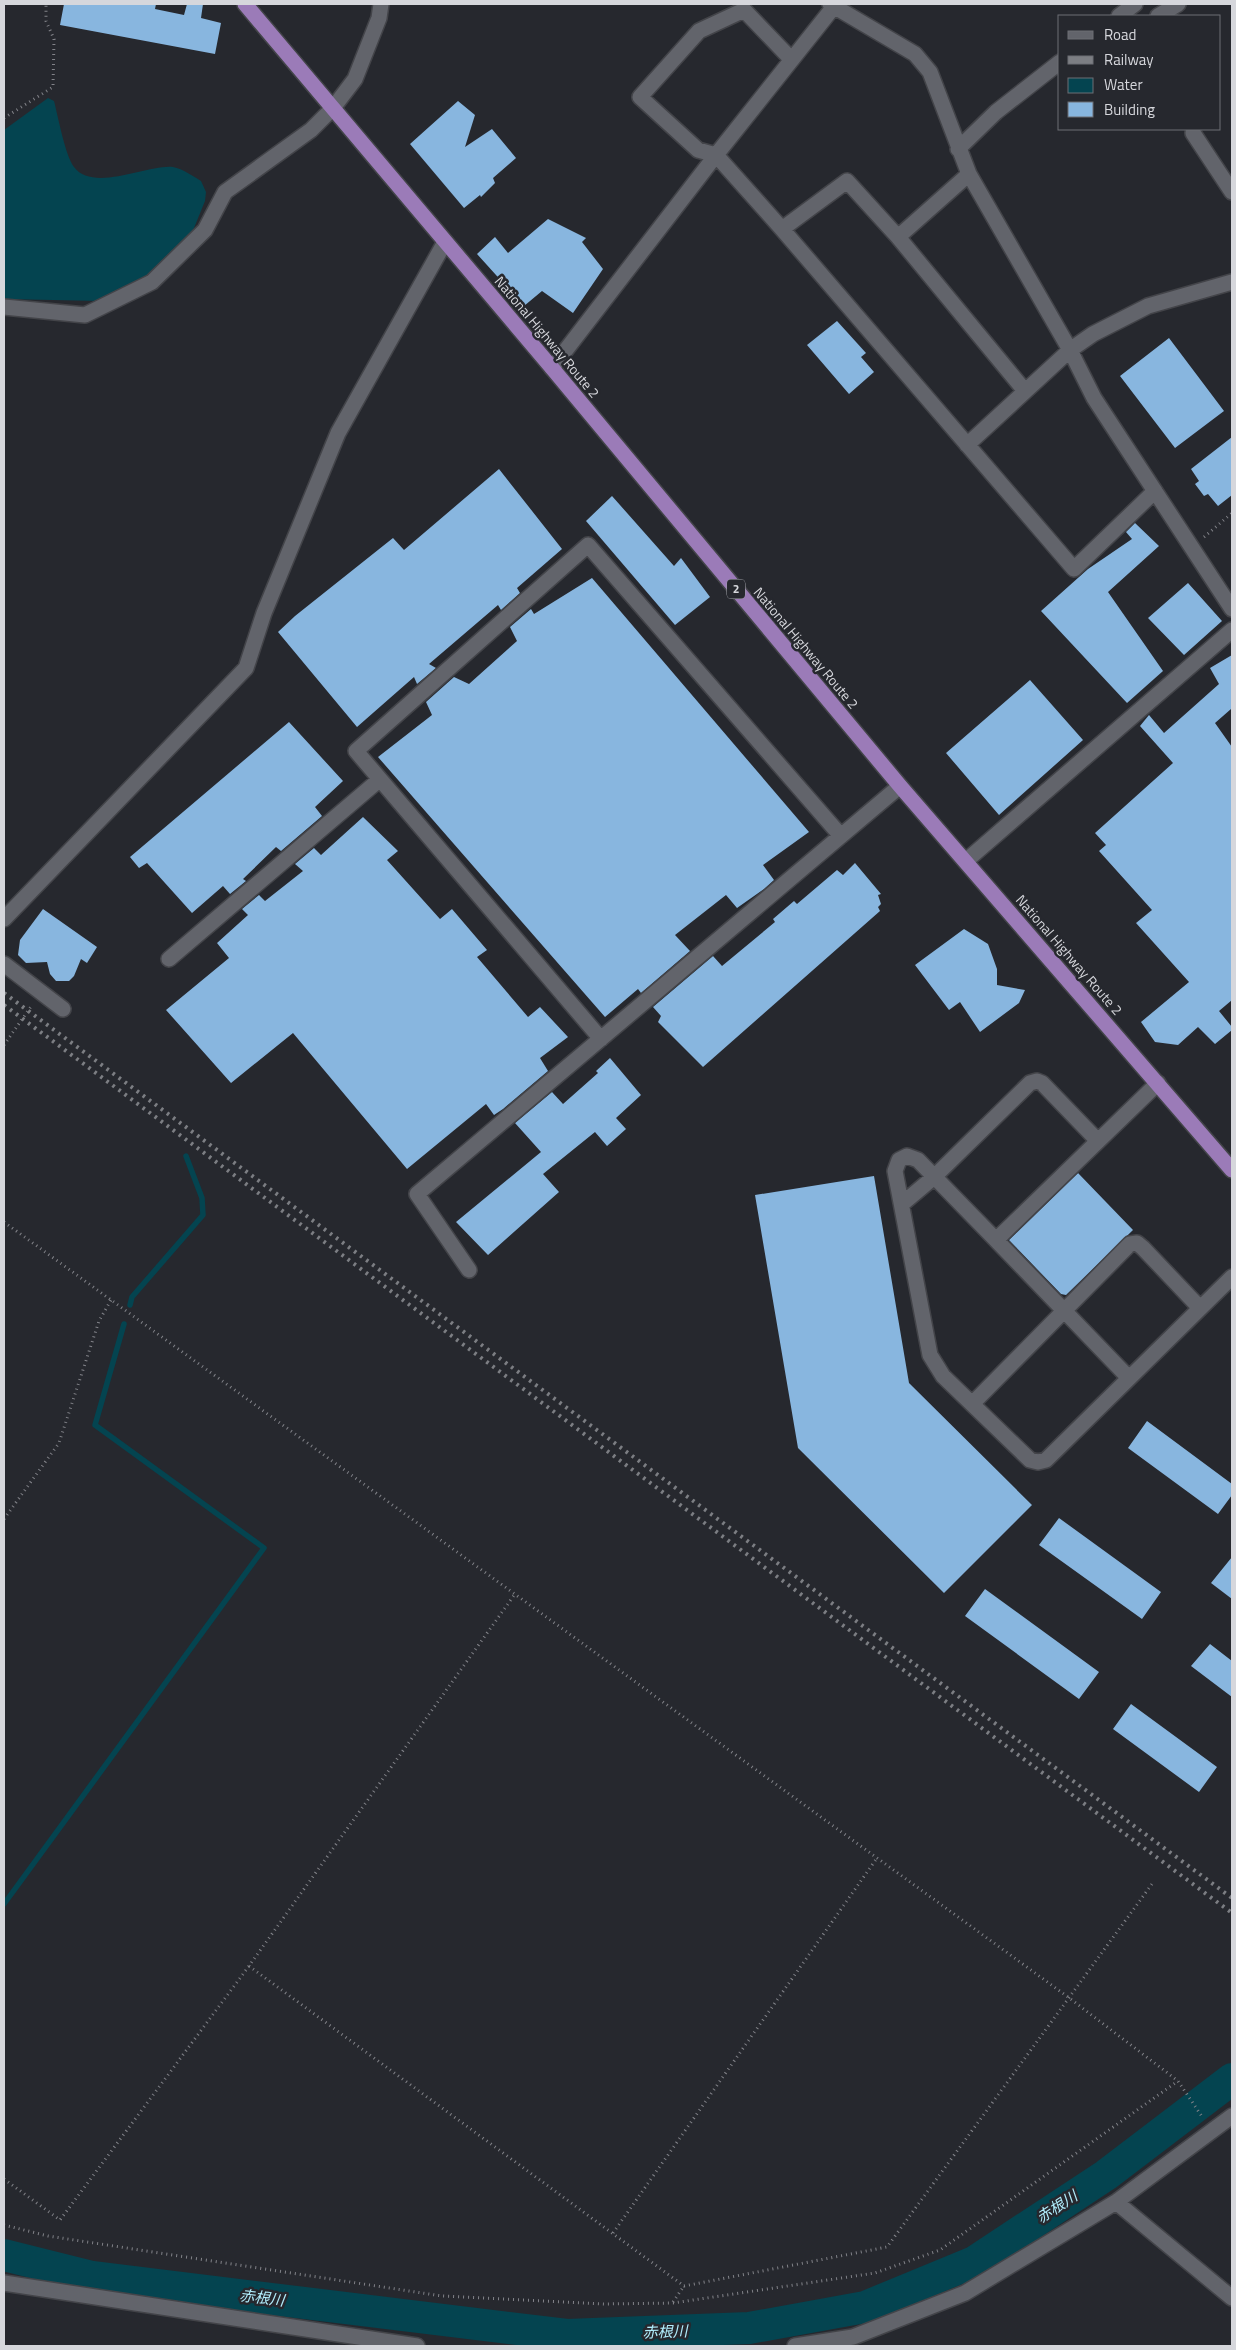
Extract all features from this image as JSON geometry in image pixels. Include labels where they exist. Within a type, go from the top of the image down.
[{"type":"highway","name":"National Highway Route 2","points":[[245,4],[552,368],[900,786],[967,860],[1232,1170]]},
{"type":"street","points":[[4,307],[85,315],[152,282],[205,230],[225,192],[311,130],[334,108],[355,79],[379,18],[381,4]]},
{"type":"street","points":[[1120,15],[1135,4]]},
{"type":"street","points":[[1160,15],[1178,4]]},
{"type":"street","points":[[552,368],[833,5],[915,54],[930,72],[969,174],[1070,350],[1094,398],[1232,609]]},
{"type":"street","points":[[791,59],[744,10],[699,31],[640,97],[698,150],[716,155],[782,229],[1074,570],[1155,491]]},
{"type":"street","points":[[958,149],[996,112],[1058,64]]},
{"type":"street","points":[[1193,133],[1232,192]]},
{"type":"street","points":[[898,237],[969,174]]},
{"type":"street","points":[[782,229],[847,181],[898,237],[1025,391]]},
{"type":"street","points":[[4,919],[246,668],[264,613],[338,433],[445,242]]},
{"type":"street","points":[[967,445],[1070,350],[1093,334],[1148,306],[1232,282]]},
{"type":"street","points":[[601,1039],[356,751],[588,545],[841,836]]},
{"type":"street","points":[[967,860],[1232,630]]},
{"type":"street","points":[[169,959],[379,780]]},
{"type":"street","points":[[469,1270],[417,1194],[900,786]]},
{"type":"street","points":[[4,964],[63,1009]]},
{"type":"street","points":[[902,1204],[934,1177],[1030,1084],[1037,1081],[1042,1083],[1098,1141]]},
{"type":"street","points":[[996,1240],[1158,1083]]},
{"type":"street","points":[[1129,1378],[918,1160],[907,1156],[899,1160],[895,1171],[930,1355],[943,1376],[1030,1460],[1038,1462],[1046,1460],[1232,1277]]},
{"type":"street","points":[[972,1404],[1130,1244],[1137,1243],[1200,1308]]},
{"type":"street","points":[[795,2346],[853,2337],[965,2293],[1116,2202],[1213,2132],[1232,2116]]},
{"type":"street","points":[[1116,2202],[1232,2298]]},
{"type":"street","points":[[4,2283],[417,2346]]},
{"type":"path","points":[[4,118],[53,87],[54,39],[46,21],[46,4]]},
{"type":"path","points":[[1192,547],[1232,514]]},
{"type":"path","points":[[4,1045],[41,993]]},
{"type":"path","points":[[4,1222],[1068,1998],[1178,2081],[1213,2132]]},
{"type":"path","points":[[4,1519],[59,1443],[99,1321],[111,1300]]},
{"type":"path","points":[[4,2179],[60,2220],[250,1966],[515,1594]]},
{"type":"path","points":[[614,2232],[877,1858]]},
{"type":"path","points":[[673,2302],[684,2286],[887,2247],[1152,1884]]},
{"type":"path","points":[[250,1966],[614,2232],[684,2286]]},
{"type":"path","points":[[4,2225],[48,2236],[442,2296],[604,2304],[673,2302],[875,2273],[940,2250],[1178,2081]]},
{"type":"water","points":[[48,98],[54,101],[71,161],[74,167],[83,174],[94,178],[107,178],[150,169],[173,167],[201,181],[206,192],[205,201],[194,228],[184,242],[151,273],[101,301],[4,299],[4,130]]},
{"type":"building","points":[[64,4],[156,4],[155,9],[184,15],[187,4],[203,4],[201,18],[221,23],[215,54],[60,25]]},
{"type":"building","points":[[458,101],[475,115],[465,147],[492,129],[516,158],[493,178],[495,183],[481,197],[480,195],[464,208],[410,144]]},
{"type":"building","points":[[548,219],[586,238],[582,242],[603,269],[573,313],[542,291],[524,306],[477,254],[495,237],[508,253]]},
{"type":"building","points":[[837,321],[866,353],[861,357],[874,372],[849,394],[807,345]]},
{"type":"building","points":[[1169,338],[1224,411],[1175,448],[1120,376]]},
{"type":"building","points":[[1232,437],[1232,495],[1218,506],[1208,494],[1204,496],[1195,484],[1199,481],[1191,469]]},
{"type":"building","points":[[499,469],[562,549],[517,588],[520,593],[501,610],[498,605],[429,664],[436,668],[417,684],[414,677],[357,727],[278,632],[295,616],[393,538],[404,550]]},
{"type":"building","points":[[612,496],[674,566],[681,558],[710,597],[675,625],[586,521]]},
{"type":"building","points":[[1135,523],[1159,546],[1108,592],[1163,671],[1127,703],[1041,611],[1088,569],[1132,539],[1126,532]]},
{"type":"building","points":[[592,578],[809,832],[763,865],[774,880],[764,889],[737,908],[726,895],[675,935],[690,951],[641,993],[638,989],[605,1017],[378,757],[432,715],[426,702],[454,677],[469,684],[517,641],[510,627],[531,609],[534,614]]},
{"type":"building","points":[[1188,583],[1222,621],[1184,655],[1148,618]]},
{"type":"building","points":[[1232,655],[1232,711],[1231,709],[1215,723],[1232,747],[1232,1000],[1219,1011],[1232,1027],[1232,1030],[1215,1044],[1198,1027],[1178,1045],[1155,1042],[1141,1022],[1189,982],[1136,923],[1152,910],[1099,851],[1106,845],[1095,833],[1173,763],[1140,726],[1149,715],[1164,733],[1219,684],[1210,668]]},
{"type":"building","points":[[1030,680],[1083,740],[999,815],[946,753]]},
{"type":"building","points":[[289,722],[343,781],[315,807],[322,816],[281,851],[276,847],[243,879],[246,881],[230,894],[223,886],[192,913],[147,863],[139,868],[130,857]]},
{"type":"building","points":[[363,817],[398,851],[387,860],[440,919],[452,909],[487,950],[477,957],[528,1017],[540,1007],[568,1037],[540,1058],[548,1071],[503,1109],[494,1115],[486,1104],[407,1169],[293,1033],[231,1083],[166,1010],[229,958],[217,943],[248,915],[242,909],[259,895],[265,901],[303,871],[295,864],[314,848],[321,855]]},
{"type":"building","points":[[855,863],[881,894],[878,895],[881,904],[878,907],[880,911],[703,1067],[658,1022],[661,1016],[653,1007],[713,956],[722,966],[775,922],[773,919],[794,901],[797,904],[837,870],[843,875]]},
{"type":"building","points":[[43,909],[97,947],[87,963],[81,959],[74,976],[69,981],[56,981],[50,974],[47,962],[26,963],[18,955],[20,940]]},
{"type":"building","points":[[964,929],[988,944],[997,969],[997,985],[1025,990],[1019,1003],[980,1032],[960,1002],[949,1010],[915,965]]},
{"type":"building","points":[[610,1058],[641,1095],[616,1118],[626,1129],[607,1146],[595,1132],[543,1174],[559,1192],[488,1255],[456,1222],[541,1152],[515,1123],[552,1092],[563,1104],[598,1073],[596,1071]]},
{"type":"building","points":[[1078,1173],[1133,1230],[1066,1295],[1061,1294],[1009,1240]]},
{"type":"building","points":[[874,1176],[909,1383],[1032,1505],[944,1593],[798,1448],[755,1195]]},
{"type":"building","points":[[1147,1421],[1232,1484],[1232,1495],[1218,1514],[1128,1448]]},
{"type":"building","points":[[1059,1518],[1161,1592],[1142,1619],[1039,1545]]},
{"type":"building","points":[[1232,1557],[1232,1599],[1211,1583]]},
{"type":"building","points":[[985,1589],[1099,1672],[1079,1699],[965,1616]]},
{"type":"building","points":[[1210,1644],[1232,1661],[1232,1697],[1191,1666]]},
{"type":"building","points":[[1131,1704],[1217,1767],[1199,1792],[1113,1729]]},
{"type":"waterway","points":[[130,1305],[132,1297],[203,1215],[202,1198],[186,1156]]},
{"type":"waterway","points":[[4,1904],[264,1548],[95,1425],[124,1324]]},
{"type":"waterway","name":"赤根川","points":[[4,2255],[92,2277],[567,2335],[749,2328],[865,2307],[974,2262],[1106,2175],[1232,2079]]},
{"type":"railway","points":[[4,993],[1232,1898]]},
{"type":"railway","points":[[4,1005],[1232,1913]]}]
